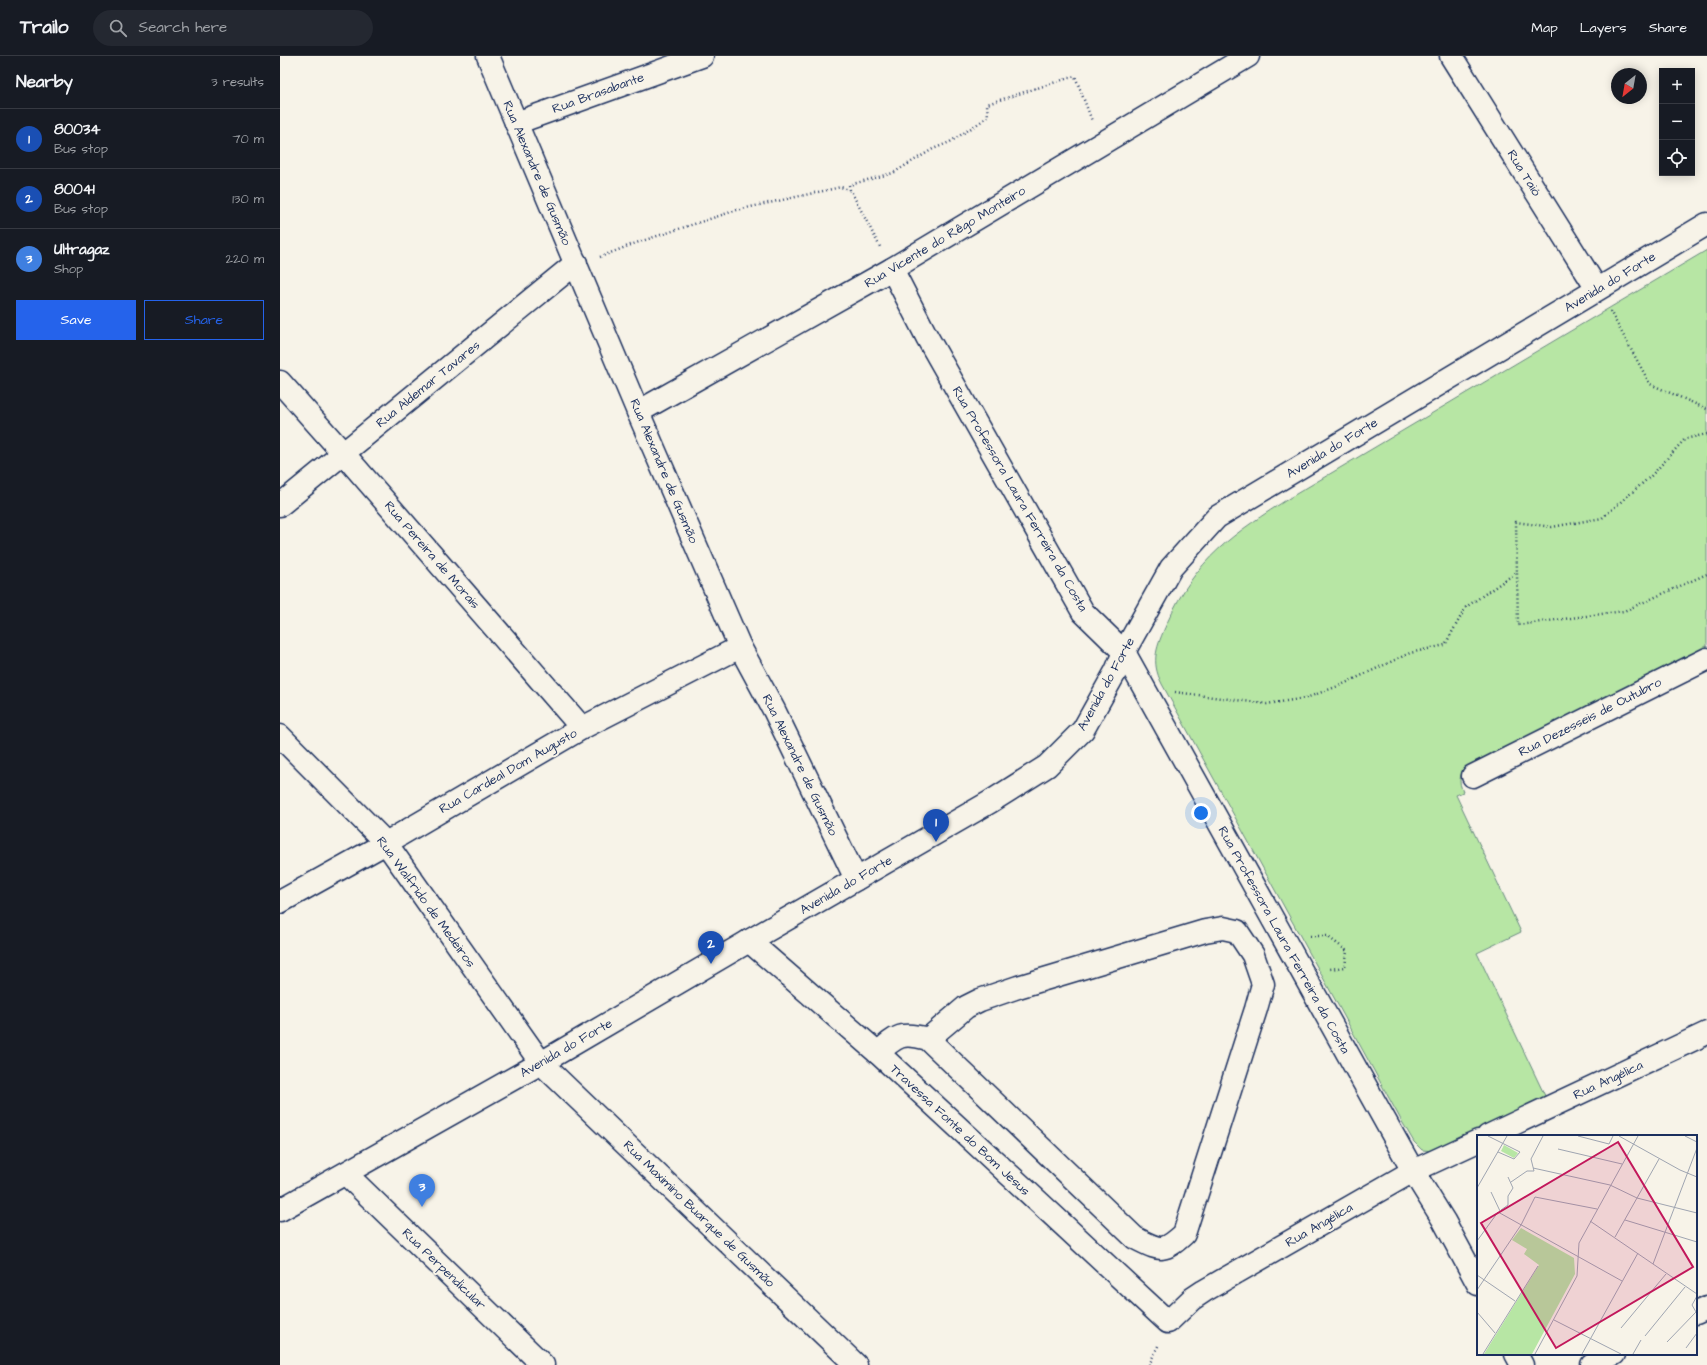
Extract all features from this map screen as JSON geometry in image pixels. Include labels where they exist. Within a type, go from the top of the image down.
[{"type":"street","name":"Rua Alexandre de Gusmão","points":[[488,56],[638,412],[740,647],[774,710],[856,879]]},
{"type":"street","name":"Rua Brasabante","points":[[516,123],[702,56]]},
{"type":"street","name":"Rua Vicente do Rêgo Monteiro","points":[[638,412],[892,269],[1248,56]]},
{"type":"street","name":"Rua Taió","points":[[1451,56],[1597,289]]},
{"type":"street","name":"Avenida do Forte","points":[[280,1210],[541,1063],[748,941],[990,802],[1047,766],[1083,730],[1116,671],[1124,652],[1171,568],[1217,517],[1707,224]]},
{"type":"street","name":"Rua Aldemar Tavares","points":[[280,505],[343,452],[577,265]]},
{"type":"street","name":"Rua Professora Laura Ferreira da Costa","points":[[892,269],[927,337],[1083,612],[1124,652],[1413,1171],[1444,1221],[1477,1282]]},
{"type":"street","name":"Rua Pereira de Morais","points":[[280,382],[343,452],[582,728]]},
{"type":"street","name":"Rua Cardeal Dom Augusto","points":[[280,902],[386,843],[582,728],[740,647]]},
{"type":"street","name":"Rua Dezesseis de Outubro","points":[[1473,776],[1707,659]]},
{"type":"street","name":"Rua Walfrido de Medeiros","points":[[280,736],[386,843],[541,1063]]},
{"type":"street","points":[[878,1053],[892,1039],[902,1035],[928,1039],[1135,1238],[1158,1249],[1171,1246],[1184,1234],[1263,984],[1253,955],[1237,932],[1223,928],[1205,931],[1018,987],[980,1000],[966,1007],[928,1039]]},
{"type":"street","name":"Travessa Fonte do Bom Jesus","points":[[748,941],[878,1053],[1168,1322]]},
{"type":"street","name":"Rua Angélica","points":[[1490,1135],[1707,1033]]},
{"type":"street","name":"Rua Maximino Buarque de Gusmão","points":[[541,1063],[856,1365]]},
{"type":"street","name":"Rua Angélica","points":[[1168,1322],[1192,1299],[1204,1291],[1413,1171],[1477,1141]]},
{"type":"street","name":"Rua Perpendicular","points":[[346,1174],[543,1365]]},
{"type":"street","points":[[1697,1313],[1707,1308]]},
{"type":"street","points":[[1517,1355],[1522,1365]]},
{"type":"street","points":[[1592,1365],[1612,1355]]},
{"type":"path","points":[[892,269],[850,191],[849,185],[893,173],[933,149],[950,142],[988,117],[987,104],[1075,76],[1101,144]]},
{"type":"path","points":[[577,265],[636,242],[737,210],[841,188],[850,191]]},
{"type":"path","points":[[1597,289],[1650,384],[1707,409]]},
{"type":"path","points":[[1707,434],[1685,439],[1651,476],[1602,518],[1552,527],[1516,522],[1518,625],[1624,611],[1707,574]]},
{"type":"path","points":[[1175,692],[1267,704],[1306,698],[1341,685],[1410,653],[1445,645],[1466,607],[1517,572]]},
{"type":"path","points":[[1311,943],[1307,936],[1326,936],[1347,951],[1345,967],[1326,970]]},
{"type":"green space","points":[[1707,250],[1707,651],[1468,766],[1461,775],[1460,784],[1463,792],[1456,795],[1521,932],[1477,953],[1546,1098],[1435,1151],[1422,1150],[1414,1142],[1401,1120],[1162,684],[1156,668],[1156,654],[1160,639],[1178,600],[1190,581],[1218,550],[1251,523],[1291,497]]},
{"type":"place","name":"80034","points":[[936,842]]},
{"type":"place","name":"80041","points":[[711,964]]},
{"type":"place","name":"Ultragaz","points":[[422,1207]]}]
